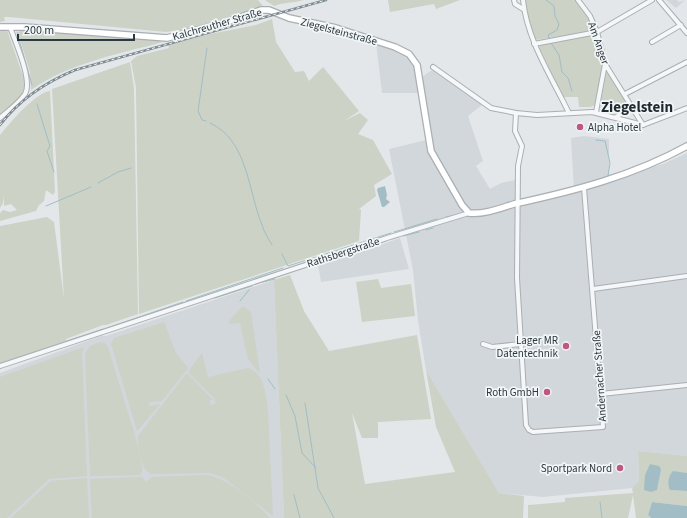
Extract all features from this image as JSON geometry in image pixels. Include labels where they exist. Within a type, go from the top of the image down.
[{"type":"street","points":[[514,0],[517,5],[523,9]]},
{"type":"street","points":[[523,0],[523,9],[534,44],[569,112]]},
{"type":"street","name":"Am Anger","points":[[578,0],[590,16],[597,32],[605,64],[643,125]]},
{"type":"street","points":[[534,44],[597,32],[652,0]]},
{"type":"street","points":[[659,0],[687,33]]},
{"type":"street","name":"Kalchreuther Straße","points":[[0,27],[167,38],[267,10]]},
{"type":"street","name":"Ziegelsteinstraße","points":[[267,10],[293,19],[345,30],[395,47],[409,54],[415,60],[418,68],[431,151],[462,205],[469,213]]},
{"type":"street","points":[[652,42],[681,25]]},
{"type":"street","points":[[0,118],[25,94],[27,86],[27,77],[10,27]]},
{"type":"street","points":[[625,94],[687,62]]},
{"type":"street","points":[[596,112],[605,64]]},
{"type":"street","points":[[433,66],[491,108],[516,113],[537,115],[569,112],[596,112],[643,125],[687,108]]},
{"type":"street","points":[[616,117],[633,107]]},
{"type":"street","name":"Andernacher Straße","points":[[516,113],[515,131],[522,146],[518,166],[516,266],[526,425],[528,430],[533,432],[603,427],[584,188]]},
{"type":"street","name":"Rathsbergstraße","points":[[0,366],[390,236],[469,213],[584,188],[632,172],[687,146]]},
{"type":"street","points":[[593,289],[687,276]]},
{"type":"street","points":[[483,344],[492,347],[521,344]]},
{"type":"street","points":[[601,394],[687,385]]},
{"type":"shaded area","points":[[0,0],[258,0],[263,6],[194,28],[166,32],[9,17],[4,17],[5,21],[0,22]]},
{"type":"shaded area","points":[[265,0],[304,0],[274,6]]},
{"type":"shaded area","points":[[388,0],[460,0],[436,9],[434,4],[390,12]]},
{"type":"shaded area","points":[[524,0],[577,0],[592,24],[594,31],[535,40]]},
{"type":"shaded area","points":[[666,0],[677,0],[679,2],[685,0],[676,8]]},
{"type":"shaded area","points":[[272,19],[276,42],[295,72],[304,71],[309,81],[323,67],[359,111],[344,121],[360,113],[368,120],[358,134],[373,140],[392,174],[374,185],[376,196],[359,209],[361,210],[359,241],[139,314],[136,88],[131,61],[137,56],[169,48],[168,45],[210,34],[256,25]]},
{"type":"shaded area","points":[[0,29],[7,30],[25,82],[24,94],[0,115]]},
{"type":"shaded area","points":[[21,29],[163,42],[112,55],[78,66],[61,73],[31,90],[30,72],[18,33]]},
{"type":"shaded area","points":[[593,34],[595,35],[602,65],[595,105],[590,107],[579,107],[578,97],[563,97],[539,47],[543,44]]},
{"type":"shaded area","points":[[376,42],[403,52],[414,62],[419,79],[432,70],[482,105],[468,116],[483,161],[476,166],[490,189],[501,183],[519,179],[521,202],[574,190],[571,138],[584,136],[609,139],[609,179],[663,164],[687,153],[687,456],[638,451],[639,481],[632,488],[543,497],[499,493],[426,370],[418,320],[413,270],[389,149],[426,140],[420,93],[382,93]]},
{"type":"shaded area","points":[[130,62],[134,88],[138,314],[66,339],[67,341],[0,363],[0,226],[47,217],[54,222],[64,299],[52,89]]},
{"type":"shaded area","points":[[607,70],[630,107],[619,113],[600,106]]},
{"type":"shaded area","points":[[50,91],[55,192],[53,195],[46,190],[44,201],[39,205],[36,211],[0,221],[0,213],[3,210],[10,212],[17,210],[11,204],[4,206],[4,195],[3,203],[0,208],[0,135],[30,102]]},
{"type":"shaded area","points":[[400,238],[409,269],[321,282],[318,265]]},
{"type":"shaded area","points":[[290,275],[304,311],[329,351],[417,335],[431,419],[378,422],[378,438],[362,438],[352,413],[365,484],[455,472],[436,427],[426,370],[499,493],[524,496],[523,518],[284,518],[274,280]]},
{"type":"shaded area","points":[[378,279],[381,288],[411,284],[415,316],[362,322],[356,282]]},
{"type":"shaded area","points":[[274,280],[284,518],[0,518],[0,373],[101,336],[106,336]]},
{"type":"shaded area","points":[[243,306],[251,312],[260,374],[248,359],[240,323],[228,324],[231,318]]},
{"type":"shaded area","points":[[164,322],[176,353],[188,368],[162,401],[149,402],[149,406],[160,404],[137,431],[111,344],[114,338]]},
{"type":"shaded area","points":[[101,342],[106,344],[108,347],[135,435],[142,467],[142,472],[140,475],[90,476],[85,354],[90,346]]},
{"type":"shaded area","points":[[84,347],[82,354],[87,476],[49,479],[7,518],[0,518],[0,377]]},
{"type":"shaded area","points":[[202,353],[208,377],[248,368],[254,371],[262,381],[268,407],[273,516],[224,478],[211,473],[151,474],[142,463],[138,446],[138,436],[186,374],[188,374],[213,400],[210,400],[210,405],[216,404],[214,398],[189,373],[189,370]]},
{"type":"shaded area","points":[[638,451],[687,456],[687,473],[673,472],[671,490],[687,491],[687,506],[652,502],[648,515],[651,518],[636,518],[633,495],[628,518],[528,518],[528,505],[565,502],[565,498],[633,493],[632,488],[639,481]]},
{"type":"shaded area","points":[[208,475],[224,481],[242,492],[270,518],[92,518],[90,479],[142,477],[146,482],[152,477]]},
{"type":"shaded area","points":[[87,478],[89,518],[11,518],[51,481]]},
{"type":"water","points":[[385,186],[387,195],[386,199],[390,202],[382,207],[377,190],[378,188]]},
{"type":"water","points":[[650,464],[659,466],[661,469],[657,490],[651,492],[644,490],[645,475]]},
{"type":"water","points":[[673,471],[687,473],[687,491],[670,490],[668,480]]},
{"type":"water","points":[[652,502],[687,506],[687,518],[651,518],[648,515]]},
{"type":"waterway","points":[[546,0],[554,6],[555,16],[559,24],[557,30],[548,35],[549,38]]},
{"type":"waterway","points":[[17,32],[32,85]]},
{"type":"waterway","points":[[551,43],[559,55],[562,72],[568,78],[572,91]]},
{"type":"waterway","points":[[206,121],[202,120],[198,111],[207,48]]},
{"type":"waterway","points":[[37,104],[50,146],[47,151],[54,172]]},
{"type":"waterway","points":[[210,123],[223,131],[232,141],[239,154],[245,168],[257,212],[266,235],[272,245]]},
{"type":"waterway","points":[[596,140],[605,141],[610,163],[608,176]]},
{"type":"waterway","points":[[98,183],[118,172],[131,168]]},
{"type":"waterway","points":[[46,206],[91,187]]},
{"type":"waterway","points":[[446,217],[456,215]]},
{"type":"waterway","points":[[394,232],[437,219]]},
{"type":"waterway","points":[[426,230],[433,228]]},
{"type":"waterway","points":[[403,236],[419,232]]},
{"type":"waterway","points":[[282,254],[288,266],[391,233]]},
{"type":"waterway","points":[[392,239],[399,237]]},
{"type":"waterway","points":[[322,262],[386,241]]},
{"type":"waterway","points":[[186,301],[283,268]]},
{"type":"waterway","points":[[263,282],[275,279]]},
{"type":"waterway","points":[[215,298],[252,286]]},
{"type":"waterway","points":[[240,301],[249,290]]},
{"type":"waterway","points":[[107,328],[183,302]]},
{"type":"waterway","points":[[67,341],[103,329]]},
{"type":"waterway","points":[[268,379],[275,389]]},
{"type":"waterway","points":[[286,395],[295,416],[302,453],[316,468]]},
{"type":"waterway","points":[[305,403],[318,488],[334,518]]},
{"type":"waterway","points":[[294,495],[300,518]]},
{"type":"waterway","points":[[600,502],[602,518]]},
{"type":"railway","points":[[0,125],[24,100],[54,80],[75,70],[326,0]]},
{"type":"place","name":"Alpha Hotel","points":[[580,127]]},
{"type":"place","name":"Lager MR Datentechnik","points":[[566,346]]},
{"type":"place","name":"Roth GmbH","points":[[547,392]]},
{"type":"place","name":"Sportpark Nord","points":[[620,468]]},
{"type":"district","name":"Ziegelstein","points":[[637,107]]}]
